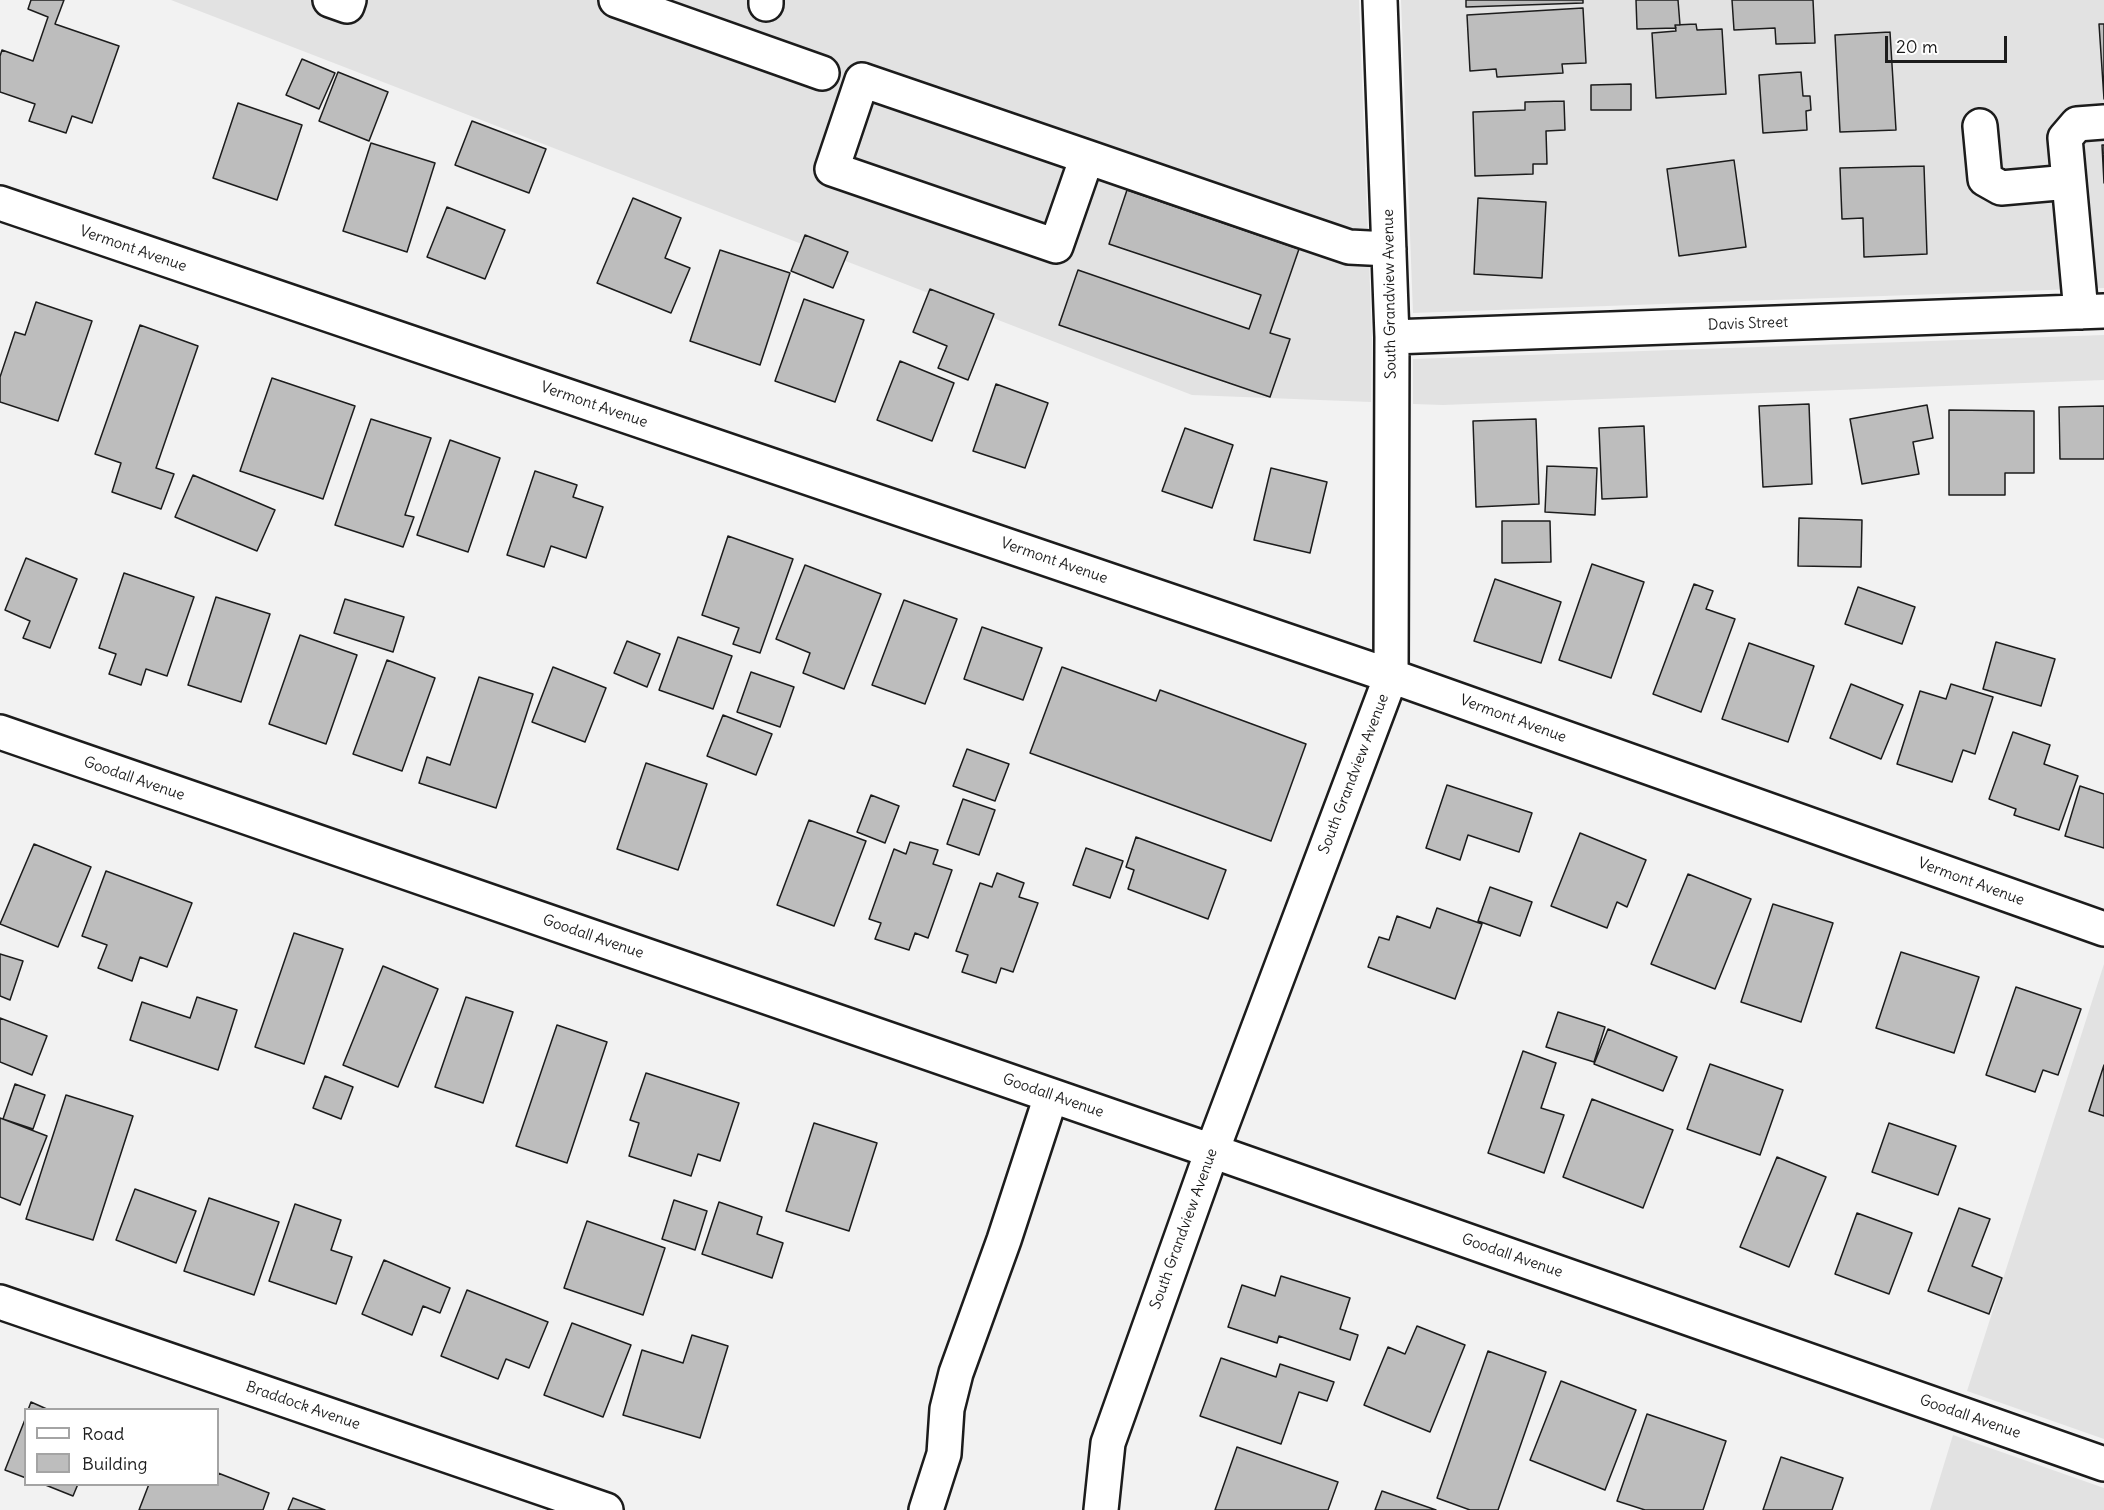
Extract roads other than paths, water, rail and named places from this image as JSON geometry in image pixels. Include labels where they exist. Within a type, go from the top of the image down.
[{"type":"street","points":[[330,0],[347,6],[349,0]]},
{"type":"street","points":[[616,0],[822,73]]},
{"type":"street","name":"South Grandview Avenue","points":[[1101,1510],[1108,1443],[1212,1151],[1391,676],[1392,337],[1380,0]]},
{"type":"street","points":[[1087,157],[1056,246],[832,169],[862,80],[1087,157],[1349,247],[1389,249]]},
{"type":"street","points":[[2093,312],[2069,182],[2065,138],[2077,124],[2104,122]]},
{"type":"street","points":[[1980,126],[1985,179],[2001,188],[2069,182]]},
{"type":"street","name":"Vermont Avenue","points":[[0,203],[1391,676],[2104,929]]},
{"type":"street","name":"Davis Street","points":[[1392,337],[2093,312]]},
{"type":"street","name":"Goodall Avenue","points":[[0,732],[1212,1151],[2104,1464]]},
{"type":"street","points":[[926,1510],[944,1454],[947,1408],[956,1372],[1004,1240],[1051,1095]]},
{"type":"street","name":"Braddock Avenue","points":[[0,1302],[606,1510]]}]
